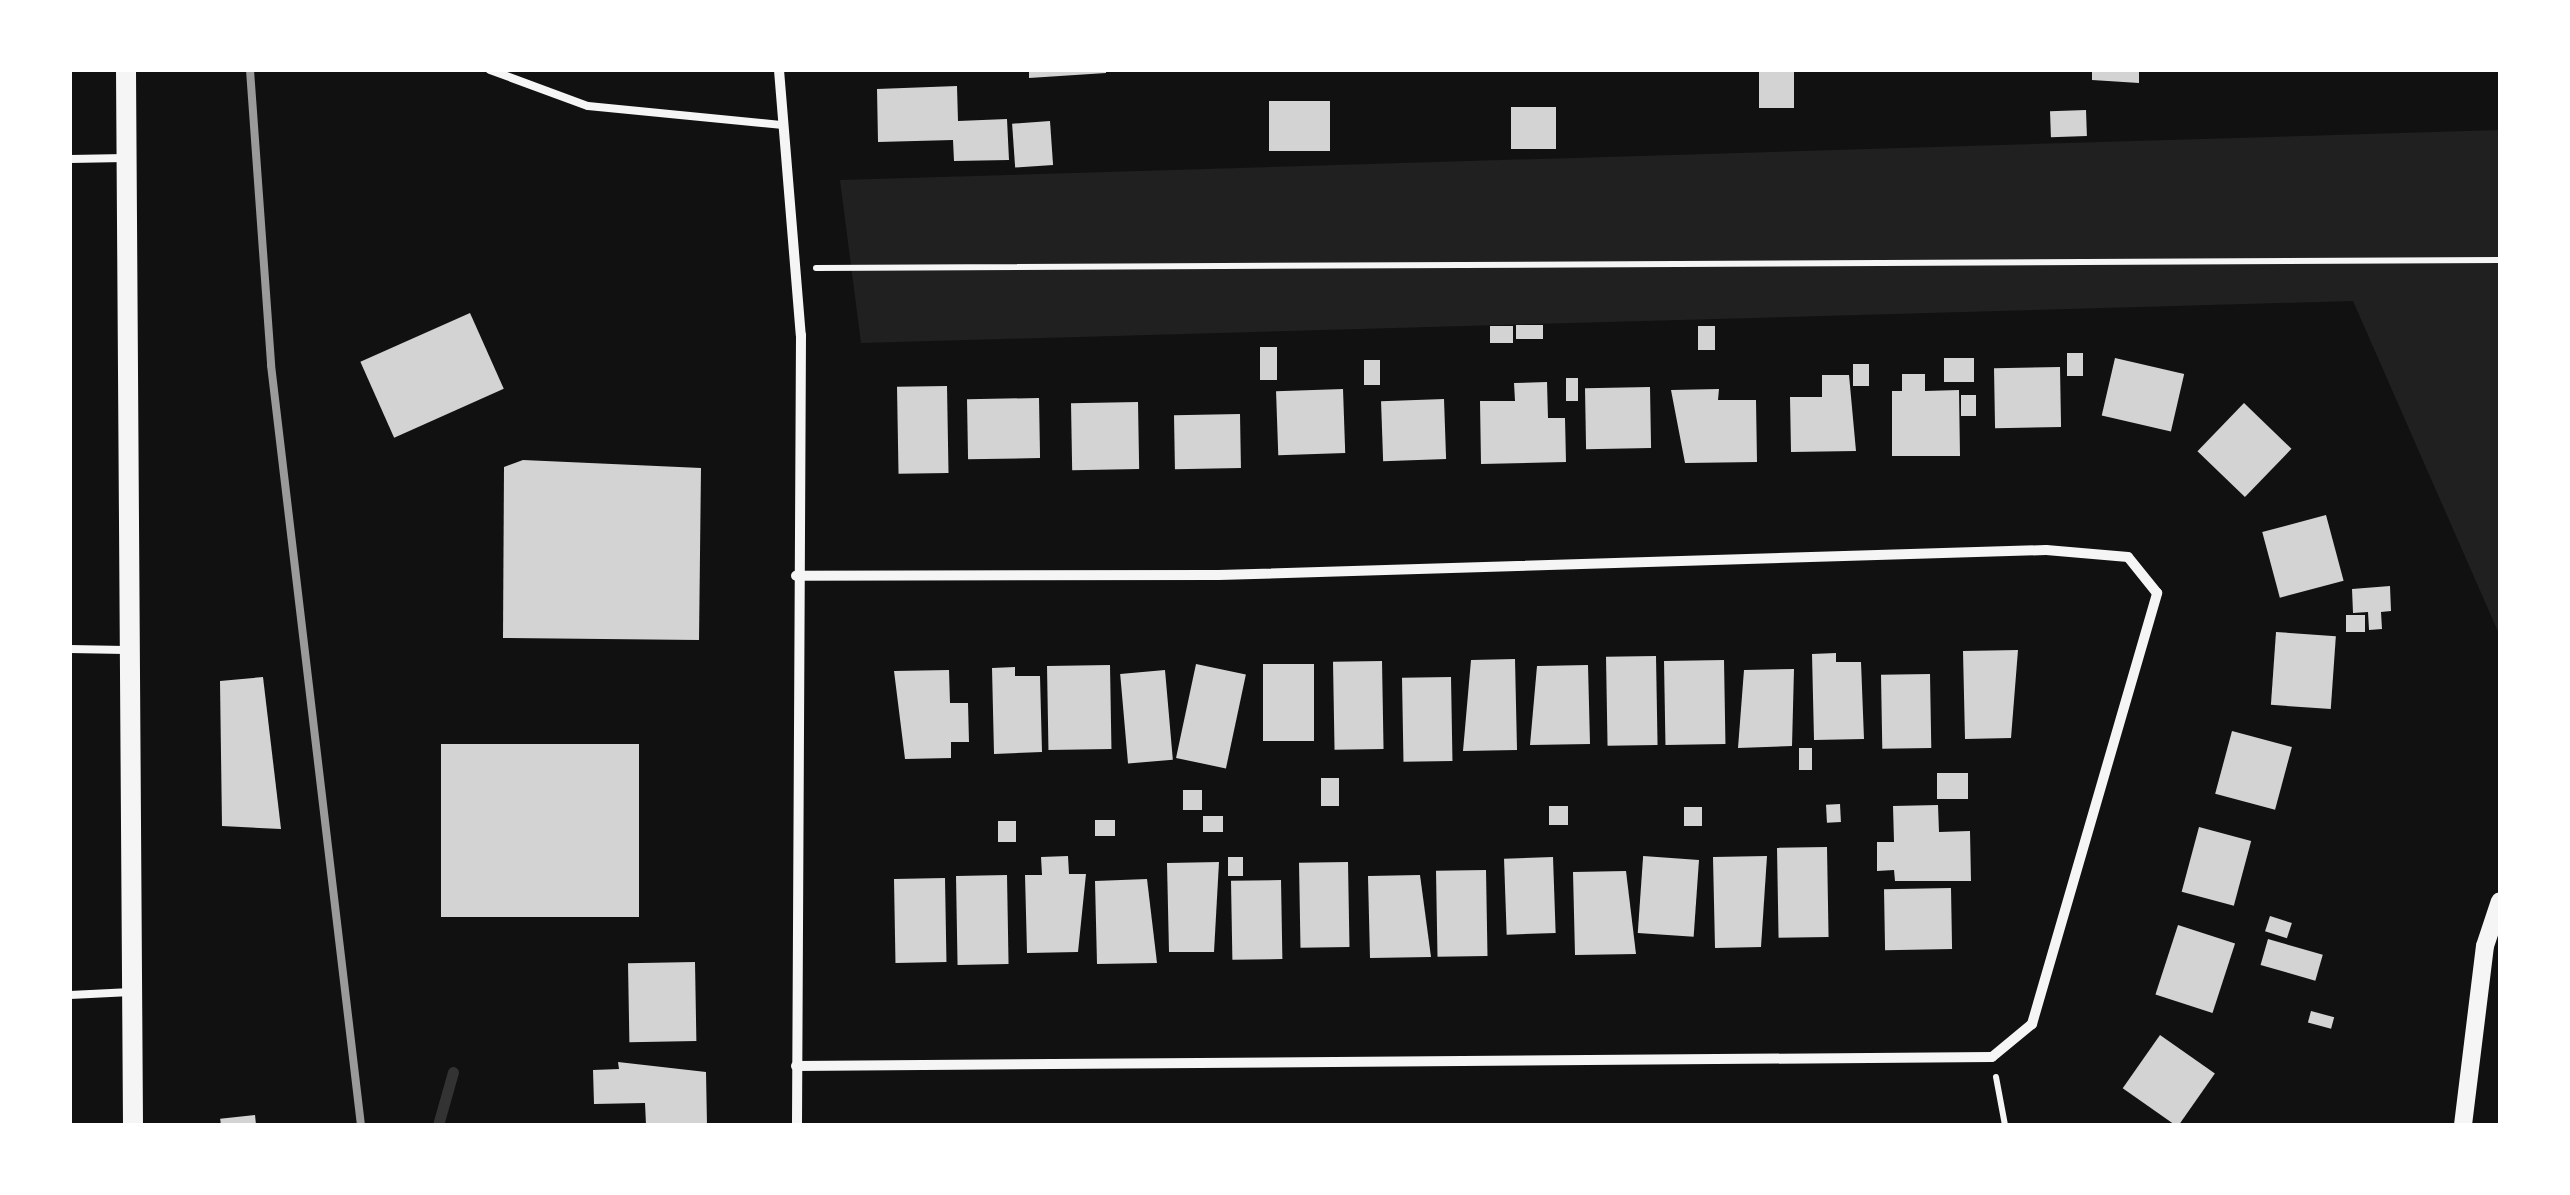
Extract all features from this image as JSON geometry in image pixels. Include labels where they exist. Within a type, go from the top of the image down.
[{"type":"main road","points":[[126,70],[133,1125]]},
{"type":"street","points":[[779,70],[801,335],[796,576],[797,1125]]},
{"type":"street","points":[[796,576],[1218,575],[2046,550],[2128,556],[2157,593],[2032,1024],[1992,1057],[796,1066]]},
{"type":"street","points":[[2463,1125],[2485,946],[2500,901]]},
{"type":"lane","points":[[490,70],[588,106],[783,125]]},
{"type":"lane","points":[[70,158],[126,158]]},
{"type":"lane","points":[[70,648],[130,650]]},
{"type":"lane","points":[[70,995],[132,992]]},
{"type":"path","points":[[845,266],[2500,260]]},
{"type":"path","points":[[1992,1057],[2005,1125]]},
{"type":"shaded area","points":[[2500,130],[2500,636],[2353,301],[861,343],[840,180]]},
{"type":"building","points":[[1029,70],[1106,70],[1106,73],[1029,78]]},
{"type":"building","points":[[1759,70],[1794,70],[1794,108],[1759,108]]},
{"type":"building","points":[[2092,70],[2139,70],[2139,83],[2092,80]]},
{"type":"building","points":[[957,86],[958,121],[1007,119],[1009,160],[954,161],[953,140],[878,142],[877,89]]},
{"type":"building","points":[[1269,101],[1330,101],[1330,151],[1269,151]]},
{"type":"building","points":[[1511,107],[1556,107],[1556,149],[1511,149]]},
{"type":"building","points":[[2086,110],[2087,136],[2051,137],[2050,111]]},
{"type":"building","points":[[1050,121],[1053,165],[1015,168],[1012,124]]},
{"type":"building","points":[[470,313],[504,389],[394,438],[360,362]]},
{"type":"building","points":[[1516,325],[1543,325],[1543,339],[1516,339]]},
{"type":"building","points":[[1490,326],[1513,326],[1513,343],[1490,343]]},
{"type":"building","points":[[1698,326],[1715,326],[1715,350],[1698,350]]},
{"type":"building","points":[[1260,347],[1277,347],[1277,380],[1260,380]]},
{"type":"building","points":[[2067,353],[2083,353],[2083,376],[2067,376]]},
{"type":"building","points":[[1944,358],[1974,358],[1974,382],[1944,382]]},
{"type":"building","points":[[2115,358],[2184,374],[2171,431],[2102,415]]},
{"type":"building","points":[[1364,360],[1380,360],[1380,385],[1364,385]]},
{"type":"building","points":[[1853,364],[1869,364],[1869,386],[1853,386]]},
{"type":"building","points":[[2060,367],[2061,427],[1995,428],[1994,368]]},
{"type":"building","points":[[1902,374],[1925,374],[1925,391],[1959,390],[1960,456],[1892,456],[1892,391],[1902,391]]},
{"type":"building","points":[[1822,375],[1849,375],[1856,451],[1791,452],[1790,397],[1822,397]]},
{"type":"building","points":[[1566,378],[1578,378],[1578,401],[1566,401]]},
{"type":"building","points":[[1547,382],[1548,418],[1565,418],[1566,462],[1481,464],[1480,401],[1515,401],[1514,383]]},
{"type":"building","points":[[947,386],[949,473],[899,474],[897,387]]},
{"type":"building","points":[[1650,387],[1651,448],[1586,449],[1585,388]]},
{"type":"building","points":[[1343,389],[1345,453],[1278,455],[1276,391]]},
{"type":"building","points":[[1719,389],[1718,400],[1756,400],[1757,462],[1685,463],[1671,390]]},
{"type":"building","points":[[1961,395],[1976,395],[1976,416],[1961,416]]},
{"type":"building","points":[[1039,398],[1040,458],[968,459],[967,399]]},
{"type":"building","points":[[1444,399],[1446,459],[1383,461],[1381,401]]},
{"type":"building","points":[[1138,402],[1139,469],[1072,470],[1071,403]]},
{"type":"building","points":[[2244,403],[2291,449],[2245,497],[2197,451]]},
{"type":"building","points":[[1240,414],[1241,468],[1175,469],[1174,415]]},
{"type":"building","points":[[523,460],[701,468],[699,640],[503,638],[504,467]]},
{"type":"building","points":[[2326,515],[2344,581],[2280,598],[2262,532]]},
{"type":"building","points":[[2390,586],[2391,611],[2381,612],[2382,629],[2369,630],[2368,612],[2353,613],[2352,589]]},
{"type":"building","points":[[2346,615],[2365,615],[2365,632],[2346,632]]},
{"type":"building","points":[[2276,632],[2336,636],[2331,709],[2271,705]]},
{"type":"building","points":[[2018,650],[2011,738],[1965,739],[1963,651]]},
{"type":"building","points":[[1836,653],[1836,662],[1861,662],[1864,739],[1814,740],[1812,654]]},
{"type":"building","points":[[1656,656],[1658,745],[1608,746],[1606,657]]},
{"type":"building","points":[[1515,659],[1517,750],[1463,751],[1471,660]]},
{"type":"building","points":[[1724,660],[1725,744],[1665,745],[1664,661]]},
{"type":"building","points":[[1382,661],[1384,749],[1335,750],[1333,662]]},
{"type":"building","points":[[1196,664],[1246,675],[1226,769],[1176,758]]},
{"type":"building","points":[[1263,664],[1314,664],[1314,741],[1263,741]]},
{"type":"building","points":[[1110,665],[1111,749],[1048,750],[1047,666]]},
{"type":"building","points":[[1588,665],[1590,744],[1530,745],[1537,666]]},
{"type":"building","points":[[1015,667],[1015,676],[1040,676],[1042,752],[994,754],[992,668]]},
{"type":"building","points":[[1794,669],[1792,746],[1738,748],[1744,670]]},
{"type":"building","points":[[949,670],[950,703],[968,703],[969,742],[951,742],[951,758],[905,759],[894,671]]},
{"type":"building","points":[[1165,670],[1173,760],[1128,764],[1120,674]]},
{"type":"building","points":[[1930,674],[1931,748],[1882,749],[1881,675]]},
{"type":"building","points":[[263,677],[281,829],[222,826],[220,681]]},
{"type":"building","points":[[1451,677],[1452,761],[1403,762],[1402,678]]},
{"type":"building","points":[[2232,731],[2292,747],[2275,810],[2215,794]]},
{"type":"building","points":[[441,744],[639,744],[639,917],[441,917]]},
{"type":"building","points":[[1799,748],[1812,748],[1812,770],[1799,770]]},
{"type":"building","points":[[1937,773],[1968,773],[1968,799],[1937,799]]},
{"type":"building","points":[[1321,778],[1339,778],[1339,806],[1321,806]]},
{"type":"building","points":[[1183,790],[1202,790],[1202,810],[1183,810]]},
{"type":"building","points":[[1840,804],[1841,822],[1827,823],[1826,805]]},
{"type":"building","points":[[1938,805],[1939,832],[1970,831],[1971,881],[1895,881],[1894,870],[1877,871],[1877,842],[1894,842],[1893,806]]},
{"type":"building","points":[[1549,806],[1568,806],[1568,825],[1549,825]]},
{"type":"building","points":[[1684,807],[1702,807],[1702,826],[1684,826]]},
{"type":"building","points":[[1203,816],[1223,816],[1223,832],[1203,832]]},
{"type":"building","points":[[1095,820],[1115,820],[1115,836],[1095,836]]},
{"type":"building","points":[[998,821],[1016,821],[1016,842],[998,842]]},
{"type":"building","points":[[2199,827],[2251,841],[2234,906],[2182,892]]},
{"type":"building","points":[[1827,847],[1829,937],[1779,938],[1777,848]]},
{"type":"building","points":[[1068,856],[1069,874],[1086,874],[1078,952],[1027,953],[1025,875],[1042,875],[1041,857]]},
{"type":"building","points":[[1643,856],[1699,860],[1694,937],[1638,933]]},
{"type":"building","points":[[1767,856],[1761,947],[1715,948],[1713,857]]},
{"type":"building","points":[[1228,857],[1243,857],[1243,876],[1228,876]]},
{"type":"building","points":[[1553,857],[1556,933],[1507,935],[1504,859]]},
{"type":"building","points":[[1219,862],[1214,952],[1169,952],[1167,863]]},
{"type":"building","points":[[1348,862],[1349,947],[1300,948],[1299,863]]},
{"type":"building","points":[[1486,870],[1488,956],[1438,957],[1436,871]]},
{"type":"building","points":[[1626,871],[1636,954],[1575,955],[1573,872]]},
{"type":"building","points":[[1007,875],[1009,964],[958,965],[956,876]]},
{"type":"building","points":[[1420,875],[1431,957],[1370,958],[1368,876]]},
{"type":"building","points":[[945,878],[946,962],[895,963],[894,879]]},
{"type":"building","points":[[1147,879],[1157,963],[1097,964],[1095,881]]},
{"type":"building","points":[[1281,880],[1282,959],[1232,960],[1231,881]]},
{"type":"building","points":[[1951,888],[1952,949],[1885,950],[1884,889]]},
{"type":"building","points":[[2270,916],[2292,923],[2287,938],[2265,931]]},
{"type":"building","points":[[2178,925],[2235,944],[2213,1013],[2155,994]]},
{"type":"building","points":[[2268,939],[2323,955],[2315,981],[2261,965]]},
{"type":"building","points":[[695,962],[696,1041],[629,1042],[628,963]]},
{"type":"building","points":[[2311,1011],[2334,1017],[2331,1029],[2308,1023]]},
{"type":"building","points":[[2160,1035],[2215,1073],[2179,1125],[2123,1088]]},
{"type":"building","points":[[618,1062],[706,1072],[707,1125],[646,1125],[645,1103],[594,1104],[593,1070],[619,1069]]},
{"type":"building","points":[[255,1115],[256,1125],[221,1125],[220,1119]]},
{"type":"waterway","points":[[438,1125],[453,1072]]},
{"type":"railway","points":[[250,70],[271,365],[361,1125]]}]
